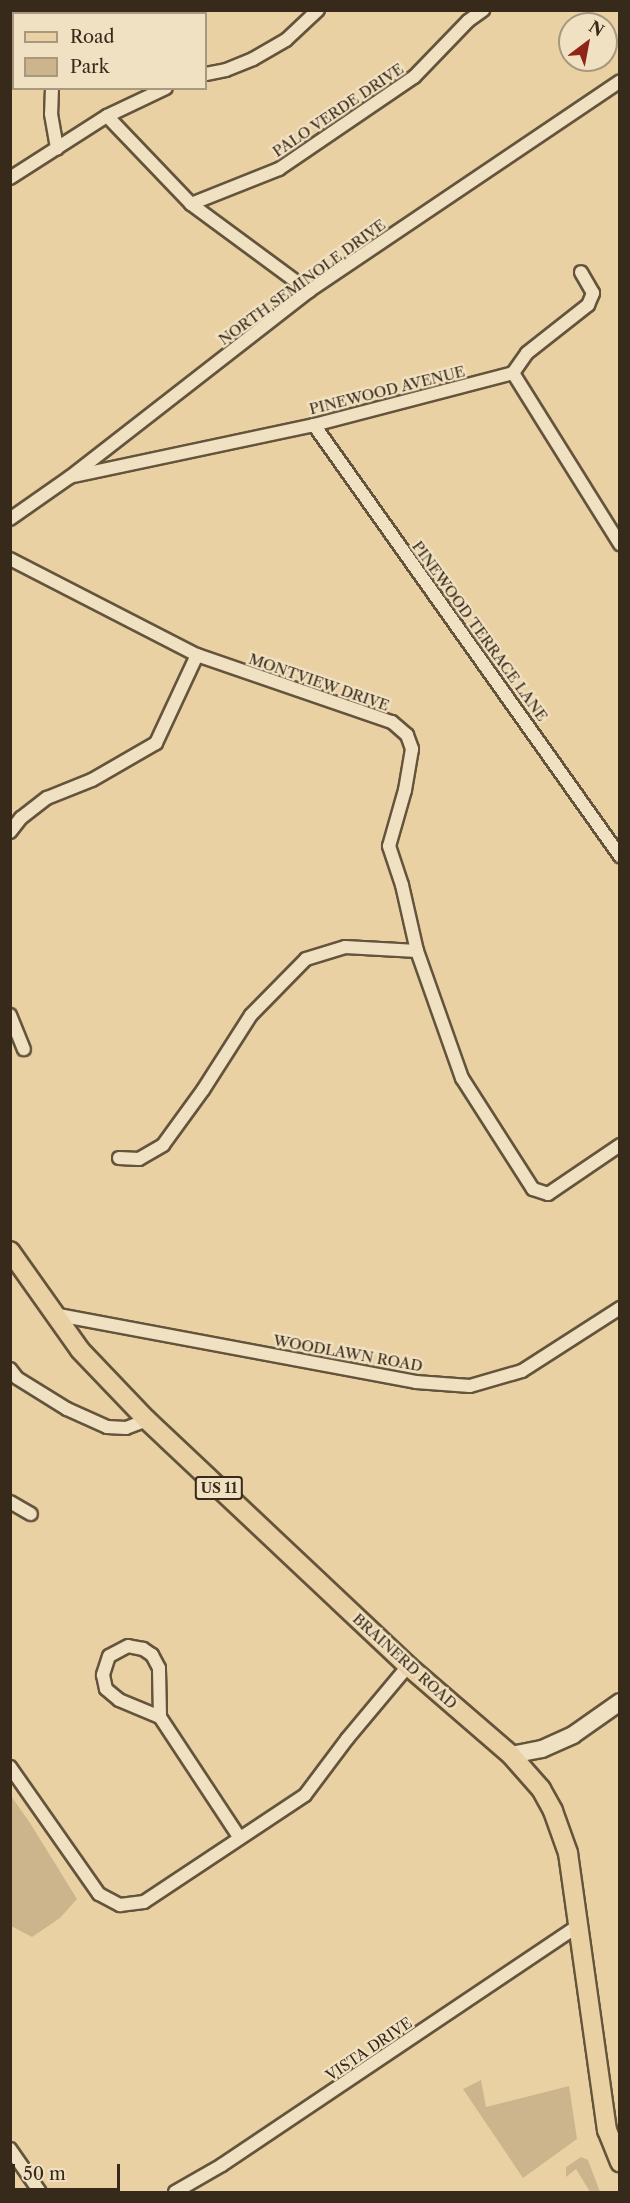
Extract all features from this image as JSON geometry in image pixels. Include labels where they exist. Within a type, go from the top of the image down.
[{"type":"main road","name":"BRAINERD ROAD","points":[[10,1251],[80,1350],[147,1420],[408,1666],[511,1755],[541,1789],[553,1811],[568,1853],[607,2130],[620,2162]]},
{"type":"street","points":[[207,74],[226,70],[253,59],[286,40],[318,10]]},
{"type":"street","name":"PALO VERDE DRIVE","points":[[191,204],[279,169],[414,77],[468,21],[483,10]]},
{"type":"street","name":"NORTH SEMINOLE DRIVE","points":[[10,519],[70,477],[309,291],[620,81]]},
{"type":"street","points":[[52,90],[52,125],[57,148]]},
{"type":"street","points":[[10,178],[107,116],[162,90]]},
{"type":"street","points":[[107,116],[191,204],[309,291]]},
{"type":"street","points":[[581,272],[593,293],[588,305],[527,353],[513,373],[620,544]]},
{"type":"street","name":"PINEWOOD AVENUE","points":[[70,477],[314,425],[513,373]]},
{"type":"street","name":"PINEWOOD TERRACE LANE","points":[[314,425],[620,856]]},
{"type":"street","name":"MONTVIEW DRIVE","points":[[10,559],[197,656],[392,722],[407,735],[412,749],[409,770],[389,846],[402,885],[417,951],[462,1078],[533,1189],[548,1194],[620,1145]]},
{"type":"street","points":[[10,832],[21,818],[47,798],[92,780],[156,743],[197,656]]},
{"type":"street","points":[[119,1158],[139,1159],[163,1145],[203,1090],[251,1015],[306,958],[345,947],[417,951]]},
{"type":"street","points":[[10,1015],[24,1049]]},
{"type":"street","name":"WOODLAWN ROAD","points":[[53,1314],[416,1382],[470,1386],[522,1371],[620,1308]]},
{"type":"street","points":[[10,1369],[17,1377],[67,1409],[107,1427],[126,1428],[147,1420]]},
{"type":"street","points":[[10,1502],[31,1514]]},
{"type":"street","points":[[160,1717],[119,1700],[106,1689],[102,1676],[110,1656],[128,1646],[143,1648],[152,1655],[159,1668],[160,1717],[239,1837]]},
{"type":"street","points":[[10,1767],[99,1894],[120,1905],[144,1902],[305,1795],[347,1739],[408,1666]]},
{"type":"street","points":[[511,1755],[542,1749],[573,1735],[620,1702]]},
{"type":"street","name":"VISTA DRIVE","points":[[175,2193],[222,2166],[577,1926]]},
{"type":"street","points":[[10,2150],[40,2193]]},
{"type":"green space","points":[[11,1796],[77,1899],[60,1918],[32,1937],[11,1926]]},
{"type":"green space","points":[[481,2080],[486,2107],[569,2086],[577,2139],[523,2178],[463,2089]]},
{"type":"green space","points":[[581,2157],[588,2160],[600,2192],[590,2192],[576,2169],[566,2177],[566,2167]]}]
